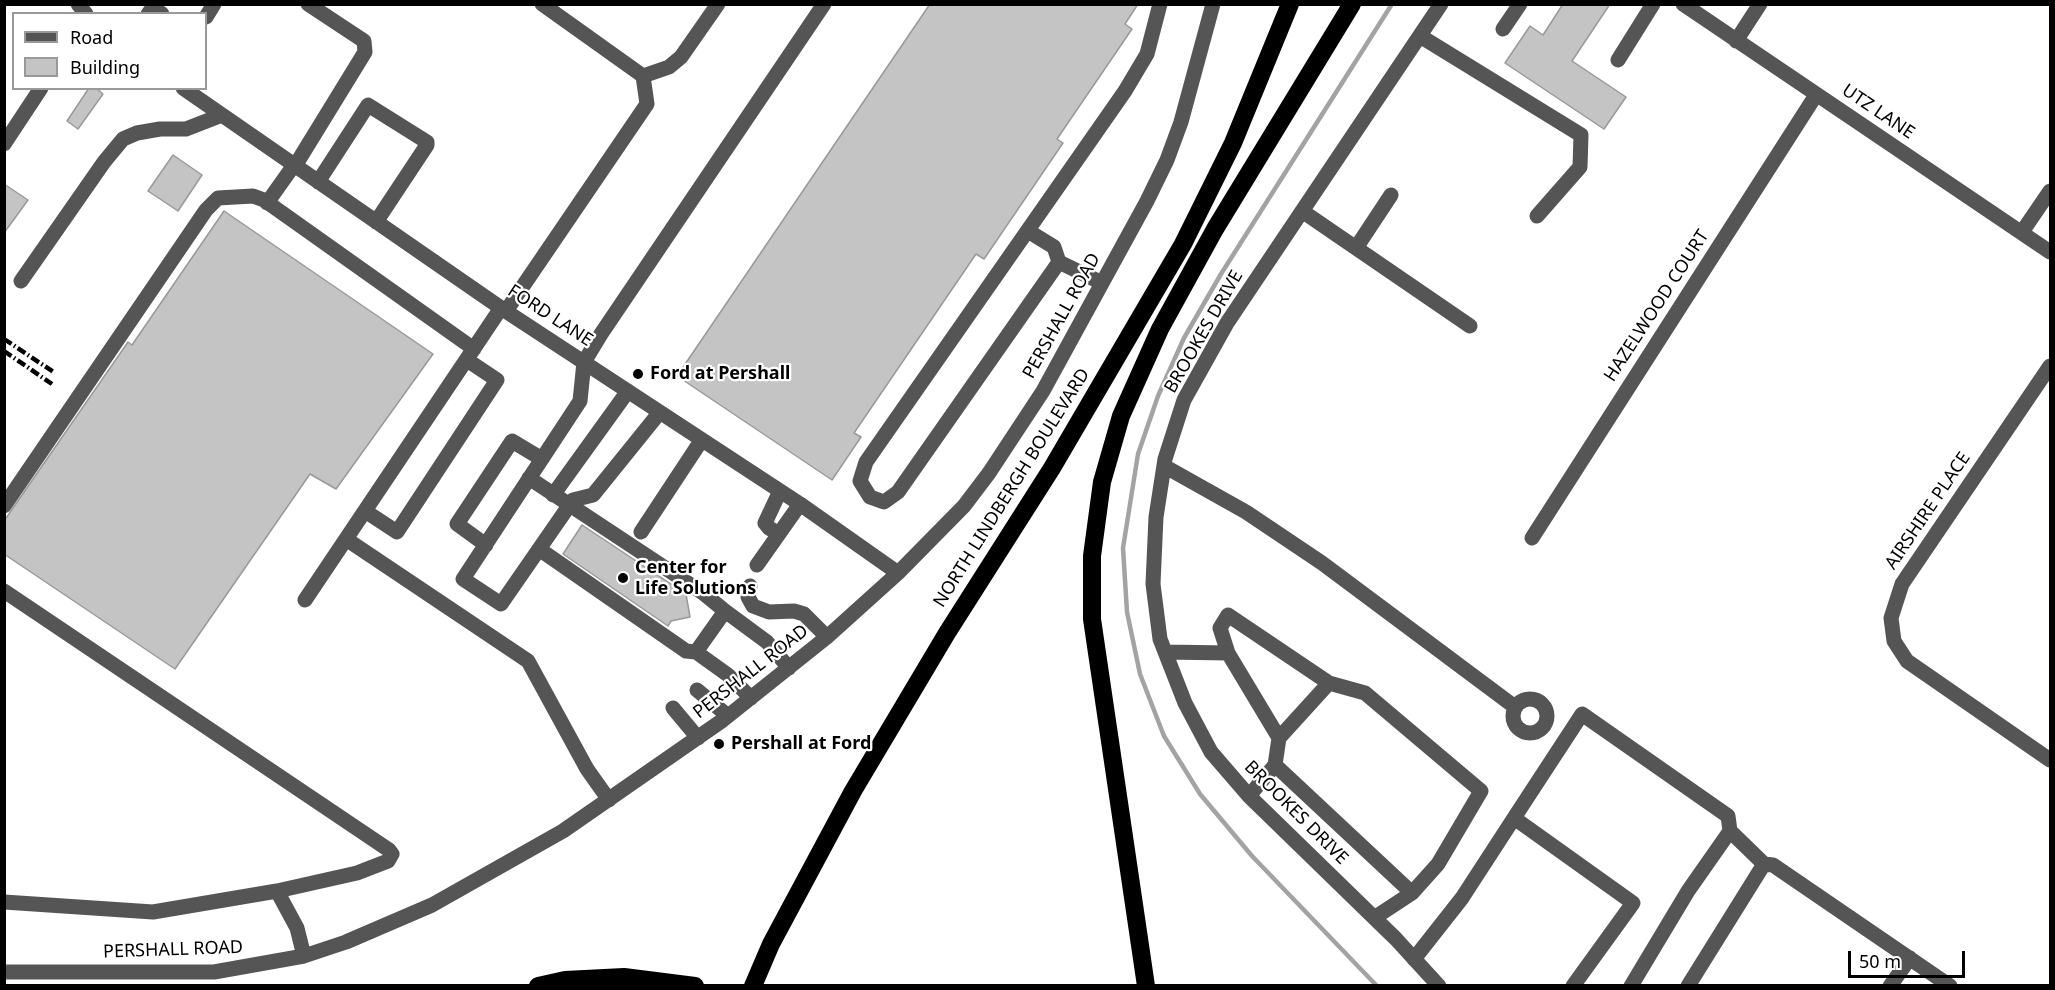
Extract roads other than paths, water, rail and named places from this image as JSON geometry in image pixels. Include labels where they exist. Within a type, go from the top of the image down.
[{"type":"highway","name":"NORTH LINDBERGH BOULEVARD","points":[[753,986],[771,944],[854,791],[948,633],[1052,468],[1183,244],[1233,143],[1290,4]]},
{"type":"highway","points":[[1146,986],[1118,779],[1092,619],[1092,556],[1102,482],[1121,416],[1160,329],[1215,229],[1352,4]]},
{"type":"highway","points":[[538,986],[566,980],[624,977],[694,986]]},
{"type":"street","points":[[267,203],[295,166],[365,52],[364,41],[308,4]]},
{"type":"street","points":[[305,600],[470,354],[647,104],[643,76],[542,4]]},
{"type":"street","points":[[643,76],[669,68],[681,57],[718,4]]},
{"type":"street","points":[[660,412],[593,495],[573,501],[501,604],[463,579],[580,401],[584,362],[607,324],[824,4]]},
{"type":"street","points":[[1059,262],[898,492],[884,502],[870,497],[860,481],[866,462],[1125,91],[1147,54],[1160,4]]},
{"type":"street","name":"PERSHALL ROAD","points":[[4,972],[168,974],[214,972],[304,956],[346,942],[432,904],[554,836],[698,738],[789,668],[898,573],[964,506],[989,474],[1043,391],[1167,160],[1181,122],[1213,4]]},
{"type":"street","name":"BROOKES DRIVE","points":[[1439,986],[1374,918],[1249,796],[1211,752],[1185,703],[1160,639],[1153,584],[1156,517],[1164,466],[1184,400],[1227,323],[1441,4]]},
{"type":"street","points":[[1503,29],[1520,4]]},
{"type":"street","name":"UTZ LANE","points":[[1683,4],[2050,252]]},
{"type":"street","points":[[1736,40],[1760,4]]},
{"type":"street","points":[[1618,60],[1646,7]]},
{"type":"street","points":[[1420,36],[1581,135],[1580,167],[1537,216]]},
{"type":"street","points":[[4,144],[40,90]]},
{"type":"street","name":"FORD LANE","points":[[186,90],[504,309],[701,441],[800,504],[898,573]]},
{"type":"street","name":"HAZELWOOD COURT","points":[[1532,538],[1816,95]]},
{"type":"street","points":[[318,182],[368,105],[427,142],[376,222]]},
{"type":"street","points":[[21,281],[104,162],[123,139],[137,133],[160,129],[186,129],[222,115]]},
{"type":"street","points":[[2022,232],[2050,191]]},
{"type":"street","points":[[1356,248],[1391,195]]},
{"type":"street","points":[[4,506],[206,210],[218,198],[253,196],[267,203],[470,354],[497,380],[397,532],[365,511]]},
{"type":"street","points":[[1302,211],[1470,326]]},
{"type":"street","points":[[1028,231],[1054,247],[1059,262],[1102,283]]},
{"type":"street","name":"AIRSHIRE PLACE","points":[[2050,366],[1902,584],[1891,618],[1894,641],[1907,661],[2050,760]]},
{"type":"street","points":[[553,495],[628,391]]},
{"type":"street","points":[[486,545],[457,524],[512,441],[542,459]]},
{"type":"street","points":[[641,532],[701,441]]},
{"type":"street","points":[[1164,466],[1246,512],[1322,563],[1515,707]]},
{"type":"street","points":[[529,478],[703,592],[767,642],[789,668]]},
{"type":"street","points":[[779,534],[765,523],[780,491]]},
{"type":"street","points":[[757,565],[800,504]]},
{"type":"street","points":[[346,539],[528,662],[587,769],[609,800]]},
{"type":"street","points":[[539,549],[686,651],[696,652],[728,675],[751,698]]},
{"type":"street","points":[[750,586],[748,597],[753,606],[769,612],[794,611],[804,614],[827,637]]},
{"type":"street","points":[[4,591],[392,854],[388,861],[339,879],[153,912],[4,902]]},
{"type":"street","points":[[696,652],[725,611]]},
{"type":"street","points":[[1280,738],[1228,653],[1220,627],[1228,615],[1329,683],[1365,693],[1480,791],[1438,864],[1412,892],[1374,918]]},
{"type":"street","points":[[1165,652],[1228,653]]},
{"type":"street","points":[[1249,796],[1275,765],[1280,738],[1329,683]]},
{"type":"street","points":[[698,690],[728,716]]},
{"type":"street","points":[[673,708],[698,738]]},
{"type":"street","points":[[1414,959],[1456,907],[1582,714],[1728,816],[1730,831],[1759,856],[1764,864]]},
{"type":"street","points":[[1275,765],[1412,892]]},
{"type":"street","points":[[1514,818],[1633,903],[1572,986]]},
{"type":"street","points":[[1631,986],[1688,891],[1730,831]]},
{"type":"street","points":[[1764,864],[1773,865],[1910,958],[1943,984]]},
{"type":"street","points":[[1688,986],[1764,864]]},
{"type":"street","points":[[277,891],[297,928],[304,956]]},
{"type":"street","points":[[1890,986],[1910,958]]},
{"type":"waterway","points":[[1377,986],[1252,856],[1200,794],[1164,736],[1140,674],[1127,612],[1123,548],[1138,454],[1158,396],[1184,338],[1221,274],[1392,4]]},
{"type":"railway","points":[[4,339],[55,373]]},
{"type":"railway","points":[[4,351],[52,384]]},
{"type":"place","name":"Ford at Pershall","points":[[638,374]]},
{"type":"place","name":"Center for Life Solutions","points":[[623,578]]},
{"type":"place","name":"Pershall at Ford","points":[[719,744]]}]
